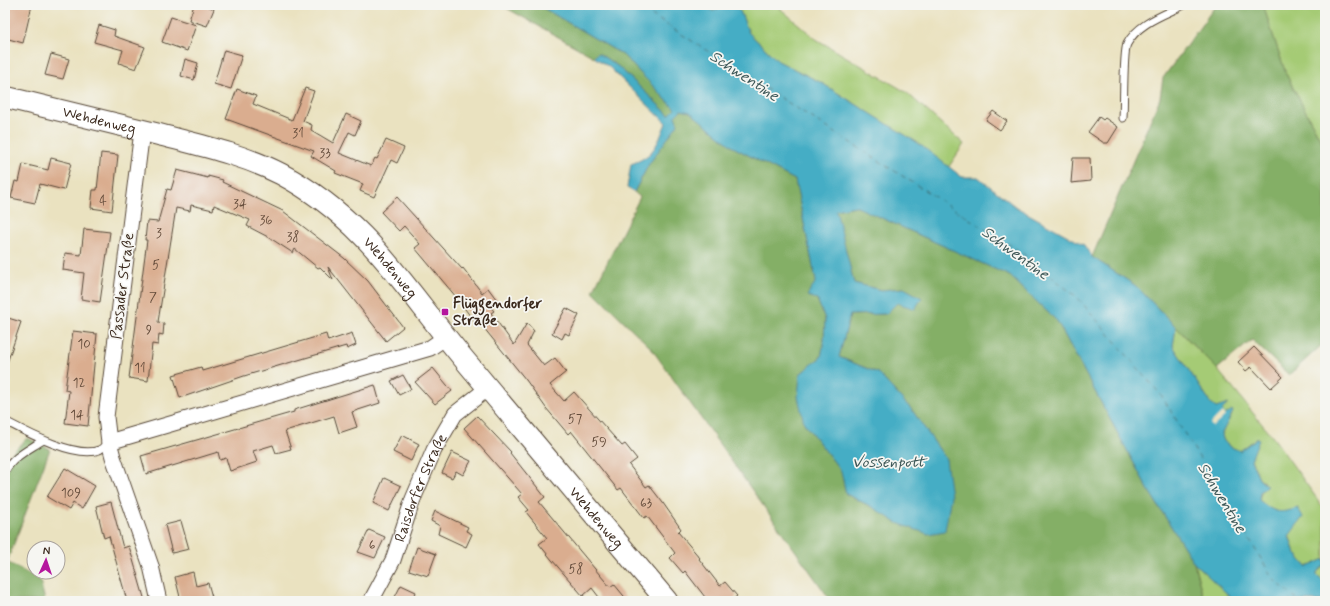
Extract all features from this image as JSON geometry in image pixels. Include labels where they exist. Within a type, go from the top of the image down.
[{"type":"main road","name":"Wehdenweg","points":[[5,97],[230,153],[280,174],[307,189],[331,206],[357,228],[380,252],[446,337],[667,601]]},
{"type":"street","name":"Passader Straße","points":[[142,130],[106,417],[109,442],[151,566],[159,601]]},
{"type":"street","points":[[109,442],[430,348],[446,337]]},
{"type":"street","name":"Raisdorfer Straße","points":[[371,601],[393,560],[413,499],[434,450],[455,414],[488,388]]},
{"type":"lane","points":[[1123,118],[1126,46],[1134,34],[1150,21],[1184,5]]},
{"type":"lane","points":[[5,421],[43,440],[79,451],[99,450],[109,442]]},
{"type":"lane","points":[[5,472],[8,466],[23,452],[43,440]]},
{"type":"green space","points":[[501,5],[538,5],[623,55],[675,109],[669,115],[619,67],[598,53],[594,57]]},
{"type":"green space","points":[[704,5],[727,5],[713,11]]},
{"type":"green space","points":[[732,5],[776,5],[816,39],[906,92],[964,144],[948,168],[918,143],[820,82],[778,61],[749,33],[740,11]]},
{"type":"green space","points":[[1216,5],[1263,5],[1286,74],[1325,148],[1325,342],[1289,375],[1252,340],[1217,369],[1136,286],[1092,257],[1160,98],[1163,78]]},
{"type":"green space","points":[[1263,5],[1325,5],[1325,148],[1286,74]]},
{"type":"green space","points":[[681,110],[690,112],[733,147],[795,180],[816,281],[817,299],[825,319],[824,342],[821,357],[800,374],[804,423],[841,471],[846,494],[872,507],[946,459],[912,410],[878,373],[839,357],[850,315],[886,314],[904,288],[881,290],[854,283],[835,210],[855,206],[1010,276],[1057,321],[1149,491],[1194,563],[1204,601],[831,601],[651,348],[593,291],[640,197],[634,192],[649,164],[677,124],[675,116]]},
{"type":"green space","points":[[1176,327],[1217,369],[1275,440],[1325,510],[1325,559],[1307,567],[1295,553],[1282,513],[1270,509],[1259,500],[1264,482],[1260,480],[1251,459],[1257,438],[1240,451],[1224,441],[1222,437],[1223,432],[1232,415],[1225,416],[1222,410],[1227,405],[1216,408],[1211,404],[1173,346]]},
{"type":"green space","points":[[27,438],[50,449],[7,562],[26,572],[26,580],[40,580],[45,601],[5,601],[5,460]]},
{"type":"green space","points":[[1194,563],[1235,601],[1204,601]]},
{"type":"green space","points":[[1325,565],[1325,583],[1317,576],[1317,572]]},
{"type":"water","points":[[538,5],[704,5],[713,11],[727,5],[732,5],[740,11],[749,33],[778,61],[820,82],[918,143],[962,177],[978,177],[1016,207],[1084,245],[1092,257],[1136,286],[1176,327],[1173,346],[1211,404],[1216,408],[1228,404],[1222,410],[1225,415],[1232,410],[1233,412],[1222,433],[1222,437],[1226,443],[1240,451],[1257,438],[1259,439],[1251,460],[1260,480],[1267,486],[1260,492],[1259,500],[1269,508],[1281,512],[1298,508],[1303,517],[1289,536],[1295,553],[1307,567],[1325,559],[1325,565],[1317,572],[1317,576],[1325,583],[1325,601],[1235,601],[1194,563],[1149,491],[1057,321],[1010,276],[855,206],[836,210],[854,283],[881,290],[904,288],[922,298],[915,309],[897,303],[886,314],[850,315],[839,357],[878,373],[912,410],[946,459],[951,496],[945,531],[928,534],[897,523],[872,507],[846,494],[841,471],[804,423],[798,397],[800,374],[821,357],[824,342],[825,319],[817,299],[807,296],[816,281],[795,180],[733,147],[690,112],[681,110],[675,116],[678,124],[649,164],[634,192],[627,188],[631,164],[639,161],[654,149],[666,123],[609,67],[594,57],[598,53],[619,67],[669,115],[675,109],[623,55]]},
{"type":"pier","points":[[1222,412],[1225,416],[1213,427],[1210,424]]},
{"type":"building","points":[[5,5],[32,5],[23,43],[5,38]]},
{"type":"building","points":[[194,5],[204,5],[214,9],[207,26],[189,20]]},
{"type":"building","points":[[171,17],[196,25],[187,51],[162,42]]},
{"type":"building","points":[[99,25],[115,30],[114,36],[145,47],[136,69],[119,63],[123,50],[94,42]]},
{"type":"building","points":[[224,50],[242,55],[231,89],[214,84]]},
{"type":"building","points":[[51,54],[69,59],[63,79],[45,75]]},
{"type":"building","points":[[185,59],[198,63],[194,80],[181,76]]},
{"type":"building","points":[[305,88],[314,91],[303,121],[312,125],[311,130],[333,143],[346,114],[361,121],[355,135],[349,132],[339,153],[371,166],[375,158],[377,159],[386,140],[404,148],[397,163],[391,160],[374,197],[360,191],[363,184],[335,173],[336,171],[311,156],[314,151],[226,119],[237,89],[256,96],[253,104],[292,120]]},
{"type":"building","points":[[993,111],[1007,121],[1000,130],[986,120]]},
{"type":"building","points":[[1099,117],[1103,120],[1105,118],[1118,127],[1108,143],[1104,143],[1088,132]]},
{"type":"building","points":[[101,153],[118,155],[112,211],[91,208],[93,190],[97,190]]},
{"type":"building","points":[[51,158],[71,163],[64,190],[40,184],[35,203],[11,198],[15,181],[19,182],[23,164],[48,170]]},
{"type":"building","points":[[1073,158],[1090,158],[1091,181],[1071,183]]},
{"type":"building","points":[[177,170],[208,178],[208,176],[223,180],[222,182],[283,211],[344,258],[368,281],[403,327],[386,341],[328,267],[333,280],[320,267],[318,268],[295,249],[293,253],[270,238],[247,226],[250,220],[214,205],[213,210],[191,205],[190,211],[176,208],[158,322],[164,323],[163,335],[159,334],[158,345],[152,344],[148,381],[129,378],[147,240],[145,240],[147,221],[158,222],[167,189],[171,190]]},
{"type":"building","points":[[397,197],[462,269],[463,268],[482,293],[488,288],[497,300],[489,305],[494,311],[491,313],[514,345],[527,323],[534,331],[527,345],[544,366],[555,358],[566,372],[550,385],[564,401],[574,392],[622,446],[625,444],[637,459],[629,465],[646,487],[649,485],[663,503],[681,529],[678,532],[700,558],[699,559],[720,586],[725,582],[737,596],[731,601],[708,601],[685,571],[683,573],[670,558],[675,553],[647,516],[644,518],[621,488],[618,490],[571,431],[568,434],[546,408],[526,380],[479,322],[476,324],[457,298],[415,248],[420,244],[404,226],[399,231],[381,212]]},
{"type":"building","points":[[84,229],[110,232],[100,302],[81,299],[84,273],[63,270],[65,253],[81,255]]},
{"type":"building","points":[[566,308],[579,315],[569,335],[565,333],[562,339],[552,333]]},
{"type":"building","points":[[5,317],[21,322],[7,363],[5,363]]},
{"type":"building","points":[[73,331],[97,334],[88,426],[65,423],[69,391],[65,390]]},
{"type":"building","points":[[352,333],[356,345],[347,349],[346,346],[244,376],[180,398],[173,375],[201,367],[202,371],[326,334],[328,341]]},
{"type":"building","points":[[1254,347],[1283,377],[1271,388],[1251,367],[1246,371],[1238,362]]},
{"type":"building","points":[[433,368],[452,391],[435,404],[415,382]]},
{"type":"building","points":[[403,375],[411,389],[399,395],[391,381]]},
{"type":"building","points":[[375,385],[380,403],[352,412],[357,427],[339,433],[334,416],[285,431],[291,449],[276,453],[273,445],[253,451],[257,462],[230,471],[226,458],[220,460],[218,452],[146,474],[141,456],[294,412],[294,410]]},
{"type":"building","points":[[477,416],[511,452],[510,453],[545,497],[539,502],[610,587],[614,584],[628,601],[602,601],[592,588],[583,596],[552,560],[539,544],[547,538],[526,512],[529,510],[518,497],[522,494],[464,428]]},
{"type":"building","points":[[402,435],[419,444],[411,461],[393,452]]},
{"type":"building","points":[[452,452],[471,461],[463,475],[456,471],[452,478],[442,473]]},
{"type":"building","points":[[65,468],[95,486],[82,509],[73,503],[69,510],[47,497]]},
{"type":"building","points":[[384,478],[401,486],[389,511],[373,503]]},
{"type":"building","points":[[111,502],[123,548],[129,546],[145,601],[127,601],[109,536],[104,538],[96,506]]},
{"type":"building","points":[[435,511],[468,527],[466,531],[472,534],[466,547],[438,534],[440,526],[431,521]]},
{"type":"building","points":[[181,521],[189,549],[172,553],[165,525]]},
{"type":"building","points":[[369,530],[385,537],[375,558],[358,552]]},
{"type":"building","points":[[417,547],[436,554],[428,576],[409,570]]},
{"type":"building","points":[[193,572],[196,586],[208,583],[212,597],[192,601],[181,601],[175,577]]},
{"type":"building","points":[[401,585],[416,592],[412,601],[393,601]]},
{"type":"ferry route","points":[[636,5],[1021,252],[1078,298],[1161,395],[1274,580],[1299,601]]},
{"type":"place","name":"Flüggendorfer Straße","points":[[445,312]]},
{"type":"water label","name":"Schwentine","points":[[745,75]]},
{"type":"water label","name":"Schwentine","points":[[1016,252]]},
{"type":"water label","name":"Vossenpott","points":[[889,461]]},
{"type":"water label","name":"Schwentine","points":[[1223,497]]}]
